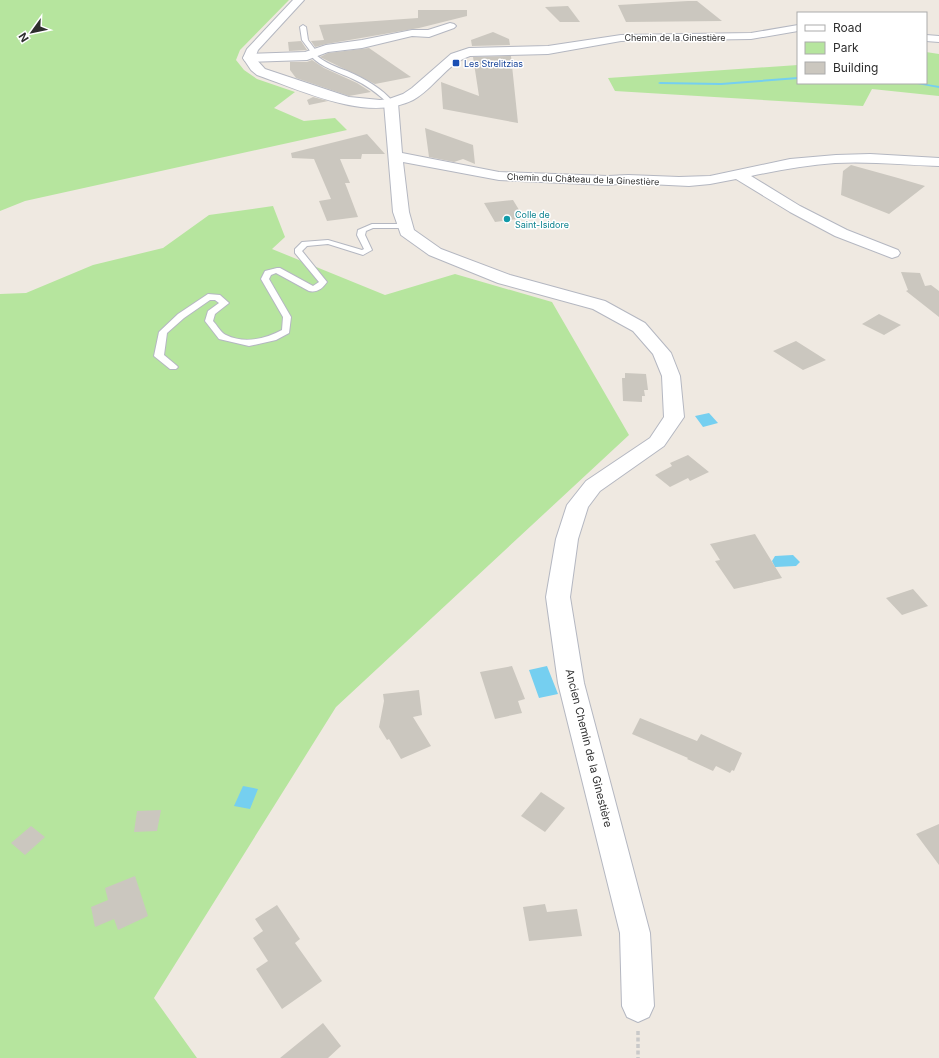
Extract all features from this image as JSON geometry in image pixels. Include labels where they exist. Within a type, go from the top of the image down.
[{"type":"street","points":[[298,0],[253,49],[249,58],[296,57],[313,55],[326,49],[362,44],[412,32],[429,34],[450,26]]},
{"type":"street","name":"Chemin de la Ginestière","points":[[249,58],[255,67],[261,72],[306,88],[358,103],[391,103],[408,97],[417,91],[455,57],[469,52],[548,50],[622,38],[751,36],[797,28]]},
{"type":"street","points":[[927,38],[939,39]]},
{"type":"street","name":"Ancien Chemin de la Ginestière","points":[[391,103],[401,212],[408,232],[435,252],[504,279],[599,305],[639,327],[662,352],[671,376],[674,418],[657,442],[593,486],[578,506],[567,539],[558,597],[571,684],[635,933],[638,1006]]},
{"type":"street","name":"Chemin du Château de la Ginestière","points":[[395,156],[499,176],[601,180],[610,182],[616,179],[668,182],[709,180],[802,162],[826,159],[856,158],[939,162]]},
{"type":"street","points":[[737,174],[795,209],[841,233],[892,253]]},
{"type":"lane","points":[[302,27],[304,40],[314,52],[313,55],[325,66],[347,73],[379,90],[391,103]]},
{"type":"lane","points":[[173,367],[159,356],[163,332],[208,297],[217,297],[225,303],[211,313],[209,321],[222,337],[249,343],[273,338],[286,331],[287,316],[265,279],[268,273],[277,270],[312,289],[320,286],[323,282],[298,251],[305,244],[328,242],[363,253],[368,250],[361,235],[362,230],[372,226],[406,226]]},
{"type":"green space","points":[[0,0],[289,0],[240,50],[236,60],[244,70],[257,79],[295,92],[274,108],[304,121],[335,118],[347,130],[25,201],[0,211]]},
{"type":"green space","points":[[927,52],[939,54],[939,96],[872,89],[863,106],[615,91],[608,78],[797,65],[797,84],[927,84]]},
{"type":"green space","points":[[273,206],[285,237],[272,249],[385,295],[455,274],[552,302],[629,435],[336,707],[154,998],[197,1058],[0,1058],[0,294],[26,293],[93,265],[163,248],[209,215]]},
{"type":"water","points":[[709,413],[718,423],[703,427],[695,416]]},
{"type":"water","points":[[793,555],[800,562],[796,566],[775,567],[772,561],[775,556]]},
{"type":"water","points":[[547,666],[558,694],[539,698],[529,670]]},
{"type":"water","points":[[243,786],[258,789],[250,809],[234,806]]},
{"type":"building","points":[[697,1],[722,21],[626,22],[618,5]]},
{"type":"building","points":[[568,6],[580,22],[560,22],[545,7]]},
{"type":"building","points":[[418,10],[467,10],[467,16],[419,28],[315,47],[311,41],[324,40],[319,25],[418,18]]},
{"type":"building","points":[[493,32],[509,39],[510,45],[472,46],[471,40]]},
{"type":"building","points":[[301,41],[307,50],[289,51],[288,42]]},
{"type":"building","points":[[369,48],[411,77],[375,84],[320,57],[328,53]]},
{"type":"building","points":[[511,56],[518,123],[443,109],[441,82],[479,96],[473,57]]},
{"type":"building","points":[[312,60],[324,68],[357,83],[371,92],[349,96],[296,78],[290,70],[290,62],[307,62]]},
{"type":"building","points":[[313,97],[328,101],[309,105],[307,100]]},
{"type":"building","points":[[425,128],[473,145],[475,164],[463,159],[454,162],[429,157]]},
{"type":"building","points":[[367,134],[385,154],[362,154],[361,159],[340,159],[350,183],[345,183],[358,217],[327,221],[319,201],[331,199],[314,159],[292,158],[291,153]]},
{"type":"building","points":[[851,165],[925,186],[889,214],[841,195],[843,171]]},
{"type":"building","points":[[513,200],[524,218],[495,222],[484,203]]},
{"type":"building","points":[[901,272],[920,273],[925,286],[931,285],[939,291],[939,317],[906,291],[908,290]]},
{"type":"building","points":[[879,314],[901,325],[884,335],[862,324]]},
{"type":"building","points":[[796,341],[826,360],[803,370],[773,351]]},
{"type":"building","points":[[625,373],[646,374],[648,390],[644,390],[645,396],[642,396],[642,402],[623,401],[622,378],[625,378]]},
{"type":"building","points":[[688,455],[709,472],[690,481],[688,478],[670,487],[655,475],[672,466],[670,463]]},
{"type":"building","points":[[755,534],[782,578],[734,589],[715,561],[720,560],[710,544]]},
{"type":"building","points":[[913,589],[928,606],[902,615],[886,598]]},
{"type":"building","points":[[512,666],[525,699],[518,701],[522,713],[495,719],[480,672]]},
{"type":"building","points":[[419,690],[422,715],[413,717],[431,746],[401,759],[389,739],[387,740],[379,727],[384,701],[383,694]]},
{"type":"building","points":[[640,718],[697,741],[701,734],[742,753],[734,771],[732,770],[730,773],[716,766],[713,771],[687,759],[688,758],[632,734]]},
{"type":"building","points":[[541,792],[565,808],[545,832],[521,816]]},
{"type":"building","points":[[161,810],[157,831],[134,832],[137,811]]},
{"type":"building","points":[[939,824],[939,865],[916,834]]},
{"type":"building","points":[[31,826],[45,837],[25,855],[11,843]]},
{"type":"building","points":[[135,876],[148,916],[118,930],[114,919],[95,927],[91,907],[108,900],[105,888]]},
{"type":"building","points":[[545,904],[547,912],[577,909],[582,936],[529,941],[523,907]]},
{"type":"building","points":[[277,905],[300,939],[295,943],[322,981],[282,1009],[256,969],[268,961],[253,938],[263,931],[255,919]]},
{"type":"building","points":[[323,1023],[341,1046],[328,1058],[280,1058]]},
{"type":"waterway","points":[[660,83],[721,84],[797,78]]},
{"type":"waterway","points":[[920,84],[939,87]]},
{"type":"place","name":"Les Strelitzias","points":[[456,63]]},
{"type":"place","name":"Colle de Saint-Isidore","points":[[507,219]]}]
